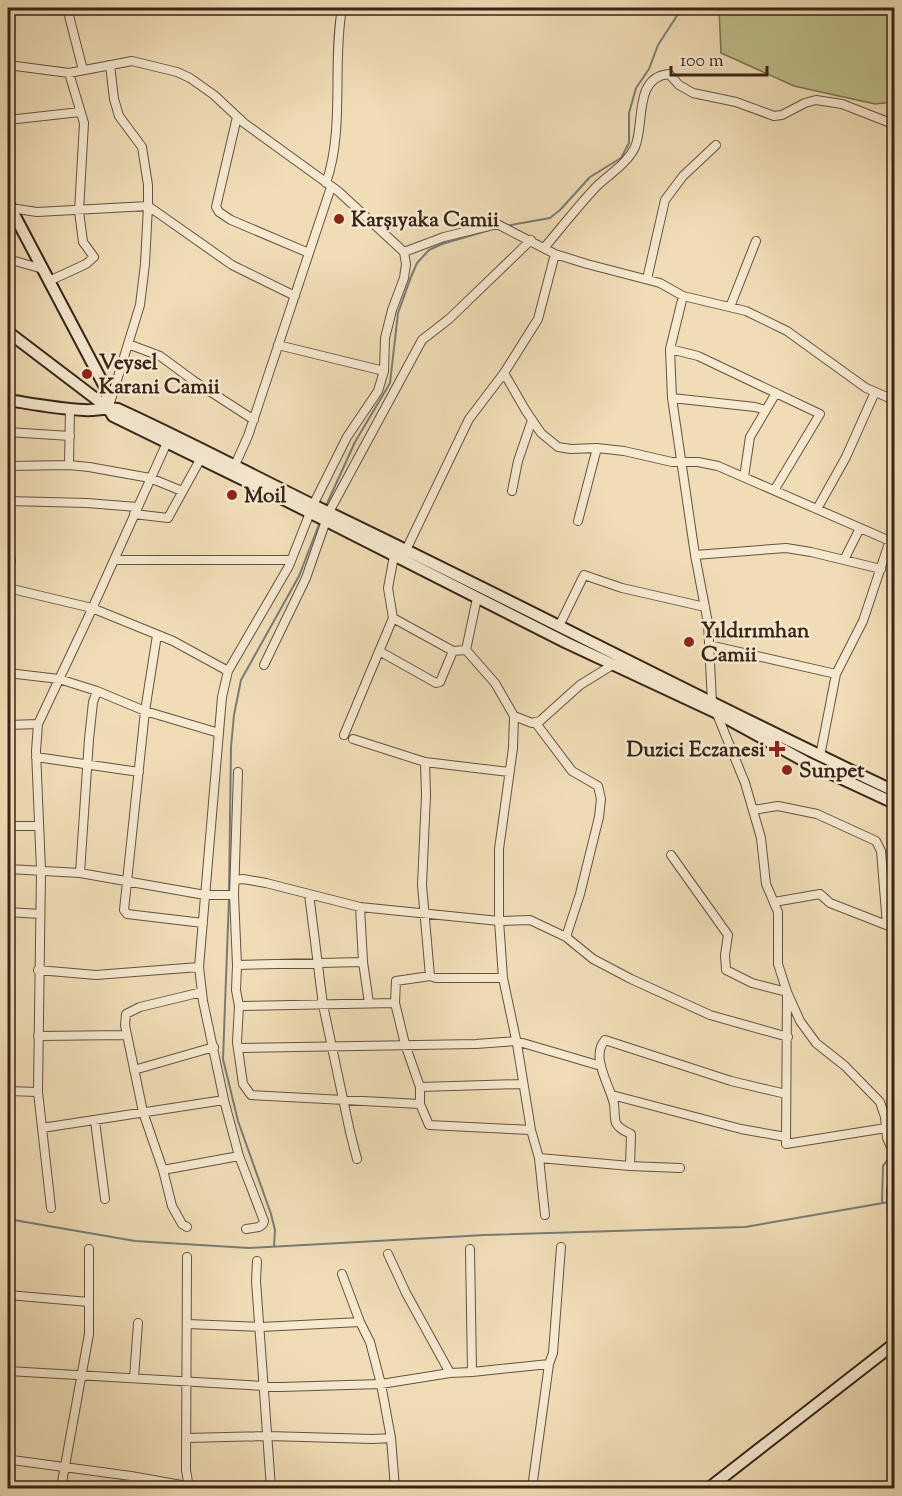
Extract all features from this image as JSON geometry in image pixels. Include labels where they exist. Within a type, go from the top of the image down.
[{"type":"main road","points":[[9,206],[106,389],[108,408]]},
{"type":"main road","points":[[8,332],[108,408],[113,416],[235,465],[394,556],[717,713],[806,762],[894,803]]},
{"type":"main road","points":[[8,400],[88,411],[108,408]]},
{"type":"main road","points":[[169,437],[201,458],[406,550],[612,654],[894,791]]},
{"type":"main road","points":[[709,1488],[894,1344]]},
{"type":"street","points":[[67,8],[83,70]]},
{"type":"street","points":[[235,465],[254,420],[309,254],[329,185],[333,157],[338,30],[342,8]]},
{"type":"street","points":[[8,65],[69,73],[132,61],[177,72],[190,78],[214,95],[237,117],[329,185],[404,252],[406,264],[404,278],[385,338],[384,371],[378,391],[347,437],[320,513],[306,578],[264,665]]},
{"type":"street","points":[[108,408],[140,305],[148,206],[148,185],[142,147],[119,116],[114,99],[110,65]]},
{"type":"street","points":[[49,281],[86,264],[94,257],[83,243],[80,211],[84,123],[69,73]]},
{"type":"street","points":[[544,248],[595,188],[630,156],[636,144],[642,101],[650,84],[661,75],[669,74],[693,93],[736,102],[774,116],[782,115],[805,102],[816,100],[842,104],[888,122],[894,127]]},
{"type":"street","points":[[8,120],[80,112]]},
{"type":"street","points":[[237,117],[216,207],[219,212],[231,220],[309,254]]},
{"type":"street","points":[[647,279],[665,200],[682,176],[716,145]]},
{"type":"street","points":[[8,219],[9,206],[37,212],[148,206],[232,266],[295,296]]},
{"type":"street","points":[[404,252],[444,237],[497,224],[555,254],[660,283],[683,296],[746,310],[787,331],[866,388],[894,400]]},
{"type":"street","points":[[246,1229],[259,1227],[264,1221],[239,1156],[224,1100],[202,993],[199,967],[222,697],[228,671],[422,340],[449,318],[531,240]]},
{"type":"street","points":[[730,307],[756,241]]},
{"type":"street","points":[[406,550],[469,419],[504,373],[538,319],[555,254]]},
{"type":"street","points":[[8,260],[42,269]]},
{"type":"street","points":[[683,296],[670,349],[672,398],[695,555],[708,623],[712,702],[745,783],[761,837],[766,884],[774,902],[778,921],[778,964],[787,992],[800,1021],[816,1043],[845,1066],[880,1102],[885,1116],[887,1138],[893,1148]]},
{"type":"street","points":[[128,344],[160,356],[254,420]]},
{"type":"street","points":[[279,345],[384,371]]},
{"type":"street","points":[[670,349],[698,356],[820,414],[775,489]]},
{"type":"street","points":[[504,373],[541,433],[558,447],[597,448],[649,455],[672,462],[718,466],[818,508],[860,528],[891,548]]},
{"type":"street","points":[[818,508],[846,457],[875,392]]},
{"type":"street","points":[[744,477],[750,437],[776,393]]},
{"type":"street","points":[[672,398],[765,410]]},
{"type":"street","points":[[69,409],[69,465]]},
{"type":"street","points":[[512,491],[518,461],[532,420]]},
{"type":"street","points":[[8,432],[70,436]]},
{"type":"street","points":[[51,1208],[39,1092],[38,970],[41,870],[36,757],[38,724],[169,437]]},
{"type":"street","points":[[578,521],[597,448]]},
{"type":"street","points":[[8,501],[87,503],[136,510],[168,518],[201,458]]},
{"type":"street","points":[[8,466],[69,465],[150,478],[182,490]]},
{"type":"street","points":[[844,560],[860,528]]},
{"type":"street","points":[[820,756],[836,674],[863,621],[881,569],[891,548],[894,528]]},
{"type":"street","points":[[695,555],[786,548],[881,569]]},
{"type":"street","points":[[344,735],[393,618],[388,588],[394,556]]},
{"type":"street","points":[[114,560],[291,560]]},
{"type":"street","points":[[8,570],[11,561]]},
{"type":"street","points":[[559,626],[584,575],[622,588],[705,607]]},
{"type":"street","points":[[8,588],[92,608],[157,635],[228,671]]},
{"type":"street","points":[[466,650],[477,598]]},
{"type":"street","points":[[393,618],[453,651],[466,650]]},
{"type":"street","points":[[157,635],[145,711],[124,910],[127,914],[202,923]]},
{"type":"street","points":[[709,645],[836,674]]},
{"type":"street","points":[[466,650],[495,683],[514,716],[499,849],[502,978],[538,1158],[545,1215]]},
{"type":"street","points":[[379,651],[436,683],[440,682],[453,651]]},
{"type":"street","points":[[514,716],[532,723],[540,721],[580,685],[614,664]]},
{"type":"street","points":[[8,673],[59,680],[96,691],[145,711],[219,733]]},
{"type":"street","points":[[80,873],[93,702],[96,691]]},
{"type":"street","points":[[535,722],[572,771],[598,786],[601,799],[599,817],[580,894],[566,938]]},
{"type":"street","points":[[8,725],[38,724]]},
{"type":"street","points":[[353,739],[425,762],[509,772]]},
{"type":"street","points":[[36,757],[138,772]]},
{"type":"street","points":[[425,762],[426,795],[422,885],[430,976]]},
{"type":"street","points":[[238,772],[235,880],[230,895],[237,965],[236,990],[239,1006],[237,1023],[243,1084],[251,1095],[420,1104]]},
{"type":"street","points":[[753,810],[778,806],[817,814],[876,841],[881,851],[891,926],[830,903],[820,894],[774,902]]},
{"type":"street","points":[[8,826],[39,826]]},
{"type":"street","points":[[671,855],[728,935],[726,970],[752,983],[787,992]]},
{"type":"street","points":[[8,870],[80,873],[205,895],[230,895]]},
{"type":"street","points":[[235,880],[266,883],[360,907],[499,921],[530,920],[566,938],[592,959],[710,1015],[788,1037]]},
{"type":"street","points":[[309,894],[324,1005],[357,1159]]},
{"type":"street","points":[[360,907],[363,962],[369,1003]]},
{"type":"street","points":[[8,912],[40,914]]},
{"type":"street","points":[[237,965],[317,961],[363,962]]},
{"type":"street","points":[[38,970],[96,975],[199,967]]},
{"type":"street","points":[[502,978],[436,978],[430,976],[396,981],[395,1002],[405,1044],[420,1087],[420,1104],[429,1125],[531,1130]]},
{"type":"street","points":[[787,992],[786,1144],[886,1128]]},
{"type":"street","points":[[187,1227],[182,1224],[172,1206],[164,1170],[143,1112],[126,1035],[126,1014],[140,1007],[202,993]]},
{"type":"street","points":[[239,1006],[395,1002]]},
{"type":"street","points":[[38,1036],[126,1035]]},
{"type":"street","points":[[630,1167],[631,1134],[621,1129],[616,1123],[612,1095],[599,1061],[601,1045],[605,1040],[731,1081],[786,1094]]},
{"type":"street","points":[[239,1048],[476,1044],[516,1041],[601,1066]]},
{"type":"street","points":[[134,1070],[214,1047]]},
{"type":"street","points":[[420,1087],[522,1084]]},
{"type":"street","points":[[8,1091],[39,1092]]},
{"type":"street","points":[[612,1095],[741,1130],[786,1137]]},
{"type":"street","points":[[42,1128],[224,1100]]},
{"type":"street","points":[[95,1121],[105,1199]]},
{"type":"street","points":[[164,1170],[239,1156]]},
{"type":"street","points":[[538,1158],[630,1167],[680,1168]]},
{"type":"street","points":[[894,1178],[891,1190],[894,1280]]},
{"type":"street","points":[[532,1488],[549,1364],[553,1353],[561,1246]]},
{"type":"street","points":[[62,1488],[89,1334],[89,1249]]},
{"type":"street","points":[[470,1249],[472,1372]]},
{"type":"street","points":[[388,1254],[406,1293],[450,1373]]},
{"type":"street","points":[[187,1257],[186,1470],[188,1487]]},
{"type":"street","points":[[257,1261],[256,1281],[272,1488]]},
{"type":"street","points":[[342,1274],[370,1342],[381,1384],[391,1438],[395,1488]]},
{"type":"street","points":[[8,1295],[89,1302]]},
{"type":"street","points":[[187,1324],[261,1327],[360,1322]]},
{"type":"street","points":[[134,1378],[138,1323]]},
{"type":"street","points":[[8,1371],[265,1386],[381,1384],[450,1373],[549,1364]]},
{"type":"street","points":[[186,1438],[268,1436],[391,1438]]},
{"type":"street","points":[[12,1460],[131,1476],[198,1488]]},
{"type":"street","points":[[129,1488],[131,1476]]},
{"type":"green space","points":[[719,8],[894,8],[894,102],[875,104],[794,86],[721,53]]},
{"type":"waterway","points":[[505,226],[550,218],[590,177],[621,158],[629,143],[629,113],[636,88],[649,69],[658,45],[682,8]]},
{"type":"waterway","points":[[325,508],[355,442],[390,383],[398,313],[417,263],[429,250],[442,244],[500,227]]},
{"type":"waterway","points":[[229,892],[231,747],[241,680],[299,576],[320,522]]},
{"type":"waterway","points":[[229,898],[223,1059],[238,1121],[271,1214],[275,1230],[274,1246]]},
{"type":"waterway","points":[[882,1202],[883,1166],[893,1152]]},
{"type":"waterway","points":[[8,1219],[135,1241],[249,1248],[485,1235],[745,1227],[889,1202]]},
{"type":"place","name":"Karşıyaka Camii","points":[[339,219]]},
{"type":"place","name":"Veysel Karani Camii","points":[[87,374]]},
{"type":"place","name":"Moil","points":[[232,495]]},
{"type":"place","name":"Yıldırımhan Camii","points":[[689,642]]},
{"type":"place","name":"Duzici Eczanesi","points":[[777,749]]},
{"type":"place","name":"Sunpet","points":[[787,770]]}]
